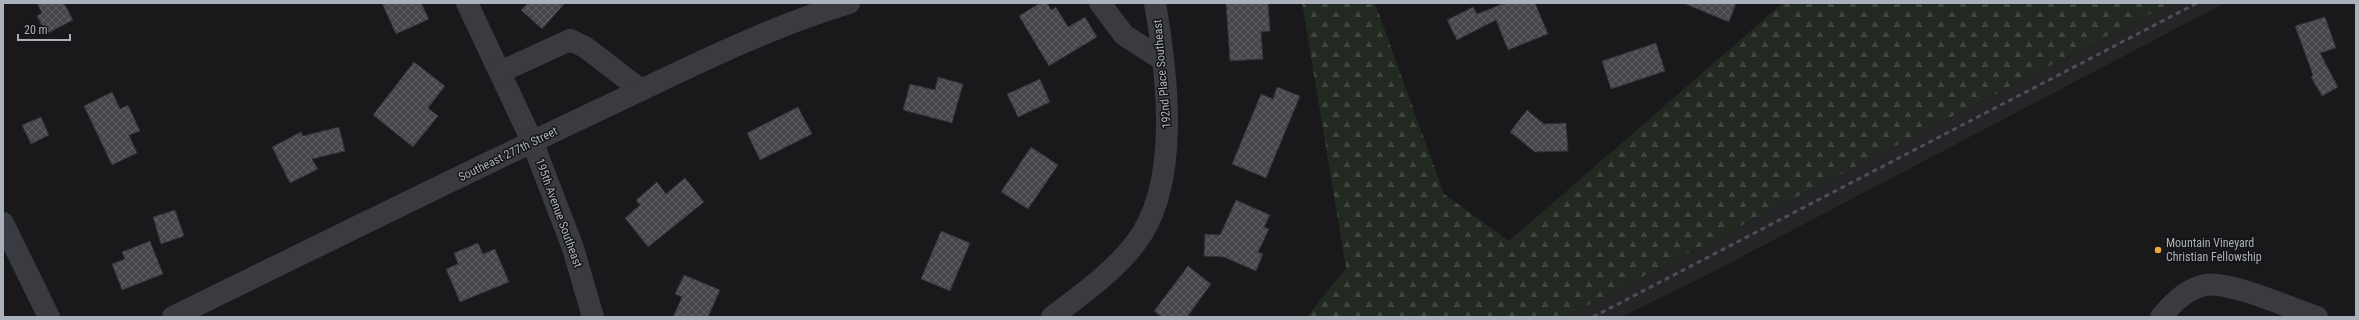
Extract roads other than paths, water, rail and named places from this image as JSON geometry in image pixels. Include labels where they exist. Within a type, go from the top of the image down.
[{"type":"street","name":"195th Avenue Southeast","points":[[467,3],[532,141],[573,248],[593,317]]},
{"type":"street","name":"Southeast 277th Street","points":[[173,317],[532,141],[641,90],[742,44],[827,10],[849,3]]},
{"type":"street","points":[[1100,3],[1124,35],[1163,60]]},
{"type":"street","name":"192nd Place Southeast","points":[[1052,317],[1118,263],[1135,245],[1149,223],[1164,173],[1168,119],[1163,60],[1155,3]]},
{"type":"street","points":[[500,72],[570,40],[585,47],[641,90]]},
{"type":"street","points":[[3,223],[49,317]]},
{"type":"street","points":[[2161,317],[2176,298],[2205,285],[2235,288],[2317,317]]},
{"type":"railway","points":[[1593,317],[2197,3]]},
{"type":"place","name":"Mountain Vineyard Christian Fellowship","points":[[2158,250]]}]
